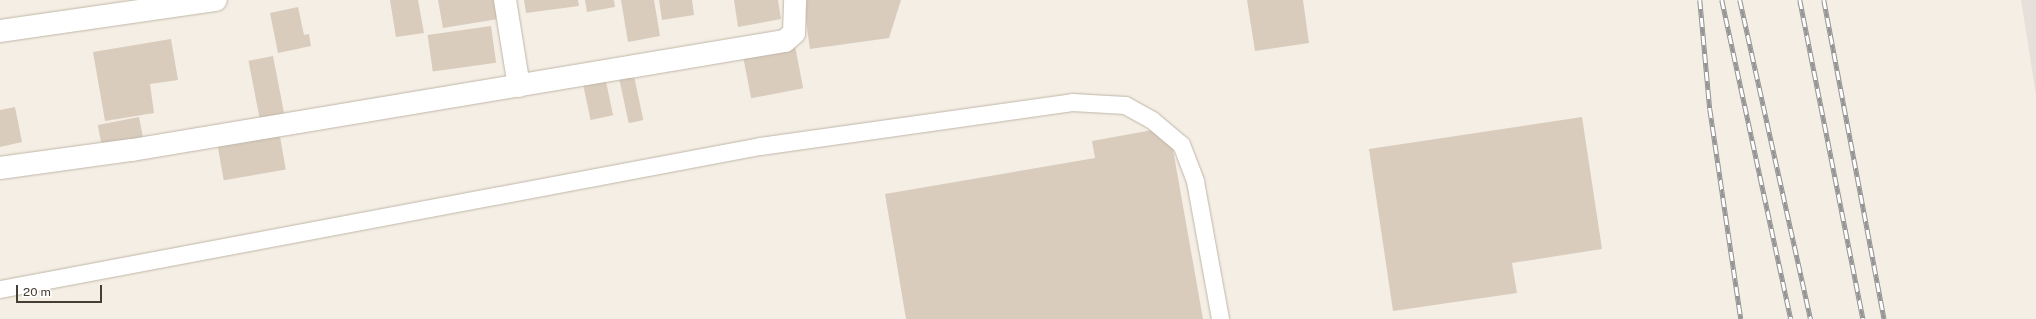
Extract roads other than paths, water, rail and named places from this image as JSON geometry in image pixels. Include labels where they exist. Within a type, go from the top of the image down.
[{"type":"street","points":[[0,31],[216,0]]},
{"type":"street","points":[[505,0],[519,86]]},
{"type":"street","points":[[0,168],[132,150],[785,42],[794,33],[795,0]]},
{"type":"lane","points":[[0,289],[760,146],[1072,102],[1125,105],[1152,120],[1181,144],[1196,181],[1220,319]]},
{"type":"railway","points":[[1700,0],[1710,109],[1741,319]]},
{"type":"railway","points":[[1722,0],[1791,319]]},
{"type":"railway","points":[[1740,0],[1811,319]]},
{"type":"railway","points":[[1800,0],[1863,319]]},
{"type":"railway","points":[[1824,0],[1884,319]]}]
